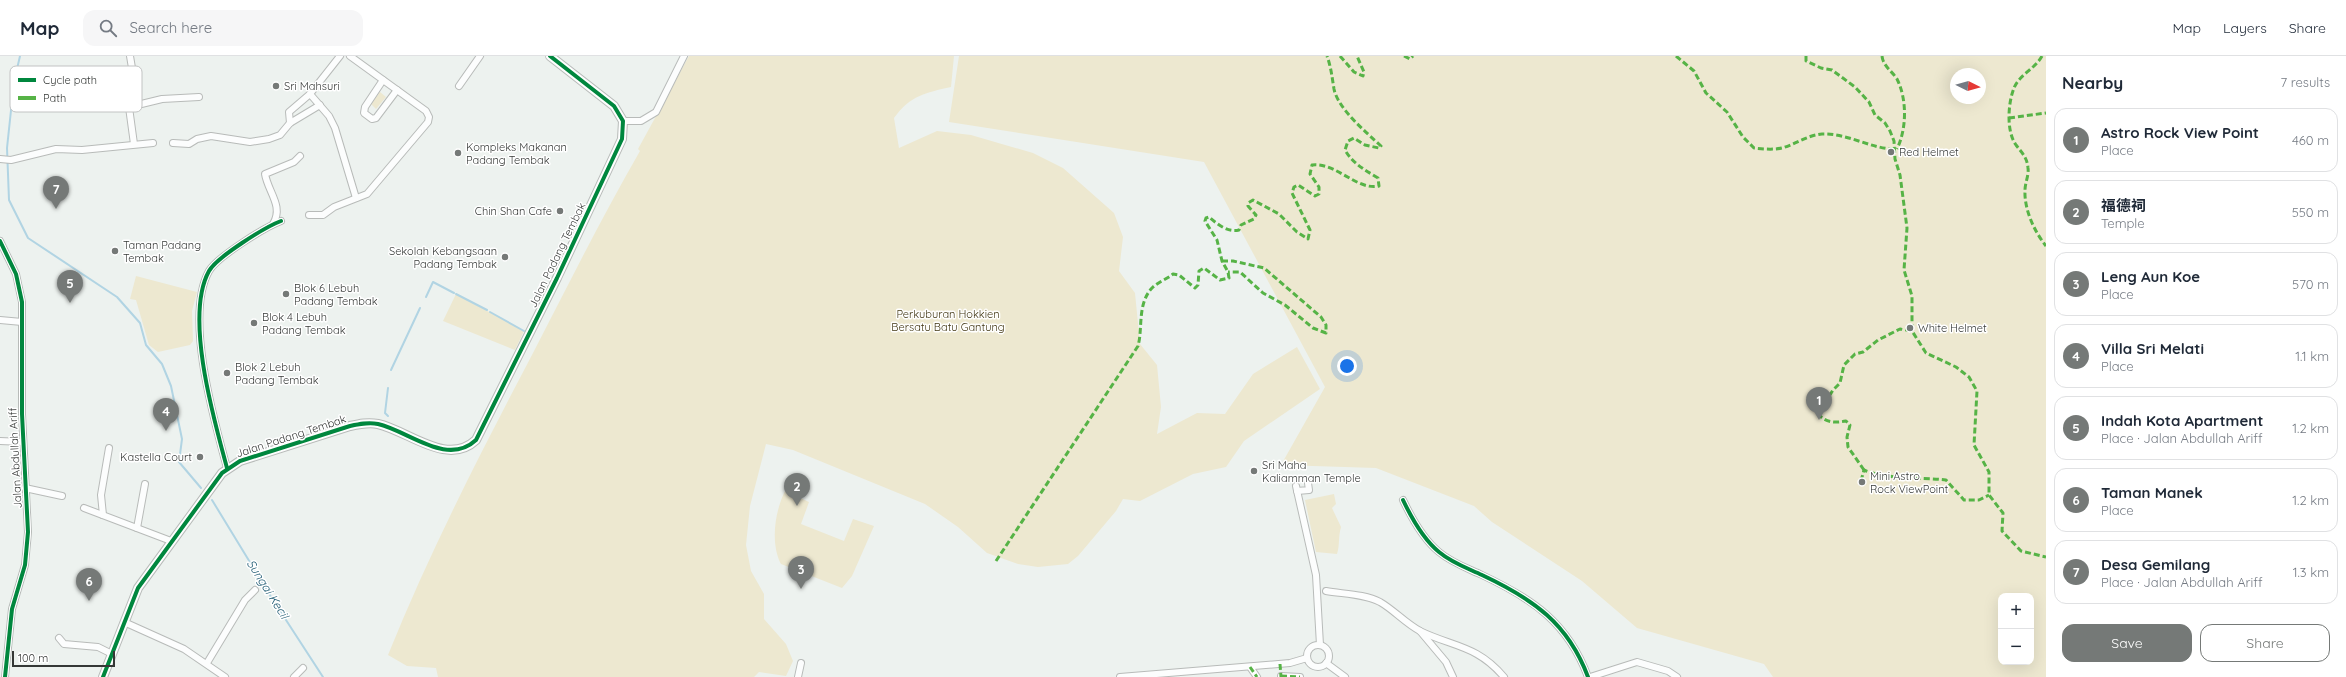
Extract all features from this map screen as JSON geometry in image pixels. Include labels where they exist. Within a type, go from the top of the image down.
[{"type":"street","points":[[130,56],[132,66]]},
{"type":"street","points":[[290,123],[289,112],[310,94],[340,56]]},
{"type":"street","points":[[309,215],[323,214],[334,207],[368,194],[428,122],[429,117],[426,111],[350,56]]},
{"type":"street","points":[[459,86],[480,56]]},
{"type":"street","points":[[550,56],[604,97],[618,111],[623,121],[641,121],[656,112],[684,56]]},
{"type":"street","points":[[383,80],[364,107],[364,112],[372,119],[376,118],[397,90]]},
{"type":"street","points":[[310,94],[320,105],[335,128],[356,198]]},
{"type":"street","points":[[142,104],[162,99],[199,97]]},
{"type":"street","points":[[173,143],[189,144],[195,140],[211,136],[250,142],[269,138],[283,132],[290,123],[320,105]]},
{"type":"street","points":[[130,112],[134,144]]},
{"type":"street","name":"Jalan Padang Tembak","points":[[103,677],[138,588],[216,479],[227,468],[240,461],[350,426],[366,423],[391,428],[446,451],[456,451],[471,445],[480,434],[614,158],[622,139],[623,121]]},
{"type":"street","points":[[5,160],[46,151],[82,150],[153,143]]},
{"type":"street","points":[[273,224],[278,209],[265,174],[294,162],[300,156]]},
{"type":"street","points":[[227,468],[216,429],[202,349],[199,323],[203,289],[209,272],[218,261],[273,224],[281,221]]},
{"type":"street","name":"Jalan Abdullah Ariff","points":[[0,241],[17,277],[22,302],[23,442],[28,548],[25,565],[12,609],[5,677]]},
{"type":"street","points":[[0,320],[22,322]]},
{"type":"street","points":[[0,441],[23,442]]},
{"type":"street","points":[[103,515],[101,495],[109,448]]},
{"type":"street","points":[[1307,658],[1313,666],[1320,667],[1326,663],[1328,653],[1320,645],[1316,575],[1296,489],[1309,490],[1308,483]]},
{"type":"street","points":[[137,528],[146,484]]},
{"type":"street","points":[[25,488],[62,496]]},
{"type":"street","points":[[1403,500],[1412,519],[1438,552],[1459,566],[1517,592],[1553,619],[1580,658],[1589,677],[1637,662],[1668,671],[1677,677]]},
{"type":"street","points":[[84,508],[171,541]]},
{"type":"street","points":[[207,663],[245,600],[254,590]]},
{"type":"street","points":[[1326,591],[1363,597],[1379,602],[1420,631],[1446,662],[1453,677]]},
{"type":"street","points":[[124,622],[163,639],[207,663],[225,677]]},
{"type":"street","points":[[1420,631],[1472,650],[1495,667],[1504,677]]},
{"type":"street","points":[[59,638],[64,644],[98,647],[112,654]]},
{"type":"street","points":[[1307,658],[1310,648],[1320,645]]},
{"type":"street","points":[[1120,677],[1280,664],[1307,658]]},
{"type":"street","points":[[798,677],[801,663]]},
{"type":"street","points":[[1326,663],[1345,677]]},
{"type":"street","points":[[1280,664],[1281,676],[1300,677]]},
{"type":"street","points":[[1250,667],[1257,677]]},
{"type":"street","points":[[294,677],[302,668]]},
{"type":"green space","name":"Perkuburan Hokkien Bersatu Batu Gantung","points":[[689,56],[954,56],[951,87],[919,96],[906,104],[894,118],[899,148],[937,131],[971,135],[1033,153],[1063,168],[1114,213],[1123,237],[1119,271],[1135,293],[1140,344],[1157,365],[1161,407],[1157,434],[1197,413],[1225,414],[1253,374],[1297,347],[1320,389],[1244,441],[1226,467],[1193,474],[1140,501],[1123,499],[1116,511],[1078,556],[1068,564],[1038,567],[1018,564],[987,553],[958,527],[925,504],[793,450],[766,444],[750,506],[746,545],[751,571],[764,594],[764,619],[786,644],[793,661],[786,676],[759,672],[754,677],[438,677],[436,668],[407,666],[388,655],[421,578],[475,465],[572,277],[640,151],[638,149]]},
{"type":"green space","points":[[959,56],[2046,56],[2046,677],[1773,677],[1764,664],[1637,628],[1582,581],[1492,522],[1474,506],[1376,468],[1281,465],[1325,387],[1204,162],[949,122]]},
{"type":"green space","points":[[380,92],[386,97],[376,109],[371,104]]},
{"type":"green space","points":[[136,276],[197,292],[192,311],[193,341],[190,345],[158,352],[149,345],[136,300],[130,299]]},
{"type":"green space","points":[[456,294],[524,331],[515,350],[443,321]]},
{"type":"green space","points":[[785,491],[809,502],[801,524],[844,541],[853,519],[874,526],[852,576],[842,588],[781,564],[776,547],[775,527],[776,517]]},
{"type":"green space","points":[[1334,494],[1336,504],[1332,508],[1341,527],[1337,554],[1316,552],[1305,500]]},
{"type":"waterway","name":"Sungai Kecil","points":[[18,66],[20,56]]},
{"type":"waterway","name":"Sungai Kecil","points":[[11,112],[7,148],[9,200],[28,238],[117,297],[140,323],[146,345],[162,364],[171,386],[182,439],[179,462],[201,488]]},
{"type":"waterway","points":[[426,297],[433,282],[454,293]]},
{"type":"waterway","points":[[456,294],[487,310]]},
{"type":"waterway","points":[[391,370],[420,308]]},
{"type":"waterway","points":[[490,312],[524,331]]},
{"type":"waterway","points":[[388,388],[385,413],[388,416]]},
{"type":"waterway","name":"Sungai Kecil","points":[[212,500],[273,600],[323,677]]},
{"type":"marked path","points":[[996,561],[1138,346],[1142,309],[1147,294],[1157,284],[1173,274],[1179,275],[1195,288],[1198,285],[1199,271],[1204,268],[1220,280],[1229,278],[1228,272],[1222,261],[1217,240],[1205,221],[1206,218],[1209,217],[1227,229],[1235,231],[1239,230],[1241,225],[1254,219],[1256,215],[1248,206],[1248,203],[1253,200],[1279,214],[1297,232],[1308,239],[1310,230],[1292,193],[1294,187],[1298,185],[1315,196],[1319,194],[1319,187],[1310,174],[1312,165],[1321,165],[1330,168],[1354,181],[1363,184],[1379,186],[1378,178],[1356,163],[1345,150],[1348,141],[1354,138],[1365,145],[1379,148],[1381,146],[1353,120],[1341,104],[1334,89],[1327,56]]},
{"type":"marked path","points":[[1340,56],[1354,72],[1363,76],[1364,72],[1357,56]]},
{"type":"marked path","points":[[1404,56],[1410,59],[1413,56]]},
{"type":"marked path","points":[[1676,56],[1694,71],[1706,93],[1727,112],[1743,137],[1754,148],[1782,148],[1812,136],[1831,134],[1850,138],[1877,147],[1894,149]]},
{"type":"marked path","points":[[1806,56],[1806,61],[1821,68],[1832,70],[1855,87],[1869,102],[1875,115],[1885,123],[1890,131],[1894,141],[1895,159],[1900,175],[1907,228],[1904,270],[1912,296],[1912,331],[1926,353],[1956,367],[1969,377],[1977,391],[1974,445],[1989,472],[1989,495],[2003,513],[2002,531],[2021,551],[2046,557]]},
{"type":"marked path","points":[[1882,56],[1886,66],[1897,79],[1903,95],[1904,123],[1903,132],[1897,149]]},
{"type":"marked path","points":[[2042,56],[2039,61],[2016,83],[2010,101],[2009,125],[2013,139],[2027,161],[2028,173],[2025,197],[2028,212],[2034,227],[2046,246]]},
{"type":"marked path","points":[[2009,118],[2046,113]]},
{"type":"marked path","points":[[1222,261],[1233,261],[1264,268],[1321,317],[1326,325],[1326,333],[1313,328],[1285,305],[1263,293],[1240,272],[1228,272]]},
{"type":"marked path","points":[[1864,470],[1848,447],[1847,437],[1850,425],[1846,421],[1827,421],[1818,414],[1833,390],[1840,383],[1844,365],[1855,354],[1863,352],[1878,340],[1900,329],[1912,331]]},
{"type":"marked path","points":[[1861,481],[1864,470],[1894,477],[1946,480],[1964,500],[1979,500],[1989,495]]},
{"type":"marked path","points":[[1280,664],[1281,677]]},
{"type":"marked path","points":[[1250,667],[1257,677]]},
{"type":"marked path","points":[[1281,676],[1300,677]]},
{"type":"cycle path","points":[[103,677],[138,588],[222,473],[240,461],[350,426],[371,423],[390,428],[440,449],[453,450],[465,447],[476,440],[557,278],[622,139],[623,121],[614,106],[550,56]]},
{"type":"cycle path","points":[[227,468],[209,396],[200,340],[199,314],[202,290],[209,271],[221,258],[253,236],[281,221]]},
{"type":"cycle path","points":[[0,241],[16,274],[22,302],[22,414],[28,532],[25,565],[12,609],[5,677]]},
{"type":"cycle path","points":[[1403,500],[1418,528],[1433,547],[1444,556],[1517,593],[1547,615],[1559,627],[1570,642],[1580,658],[1588,677]]},
{"type":"place","name":"Sri Mahsuri","points":[[276,86]]},
{"type":"place","name":"Red Helmet","points":[[1891,152]]},
{"type":"place","name":"Kompleks Makanan Padang Tembak","points":[[458,153]]},
{"type":"place","name":"Desa Gemilang","points":[[56,209]]},
{"type":"place","name":"Chin Shan Cafe","points":[[560,211]]},
{"type":"place","name":"Taman Padang Tembak","points":[[115,251]]},
{"type":"place","name":"Sekolah Kebangsaan Padang Tembak","points":[[505,257]]},
{"type":"place","name":"Blok 6 Lebuh Padang Tembak","points":[[286,294]]},
{"type":"place","name":"Indah Kota Apartment","points":[[70,303]]},
{"type":"place","name":"Blok 4 Lebuh Padang Tembak","points":[[254,323]]},
{"type":"place","name":"White Helmet","points":[[1910,328]]},
{"type":"place","name":"Blok 2 Lebuh Padang Tembak","points":[[227,373]]},
{"type":"place","name":"Astro Rock View Point","points":[[1819,420]]},
{"type":"place","name":"Villa Sri Melati","points":[[166,431]]},
{"type":"place","name":"Kastella Court","points":[[200,457]]},
{"type":"place","name":"Sri Maha Kaliamman Temple","points":[[1254,471]]},
{"type":"place","name":"Mini Astro Rock ViewPoint","points":[[1862,482]]},
{"type":"place","name":"福德祠","points":[[797,506]]},
{"type":"place","name":"Leng Aun Koe","points":[[801,589]]},
{"type":"place","name":"Taman Manek","points":[[89,601]]}]
